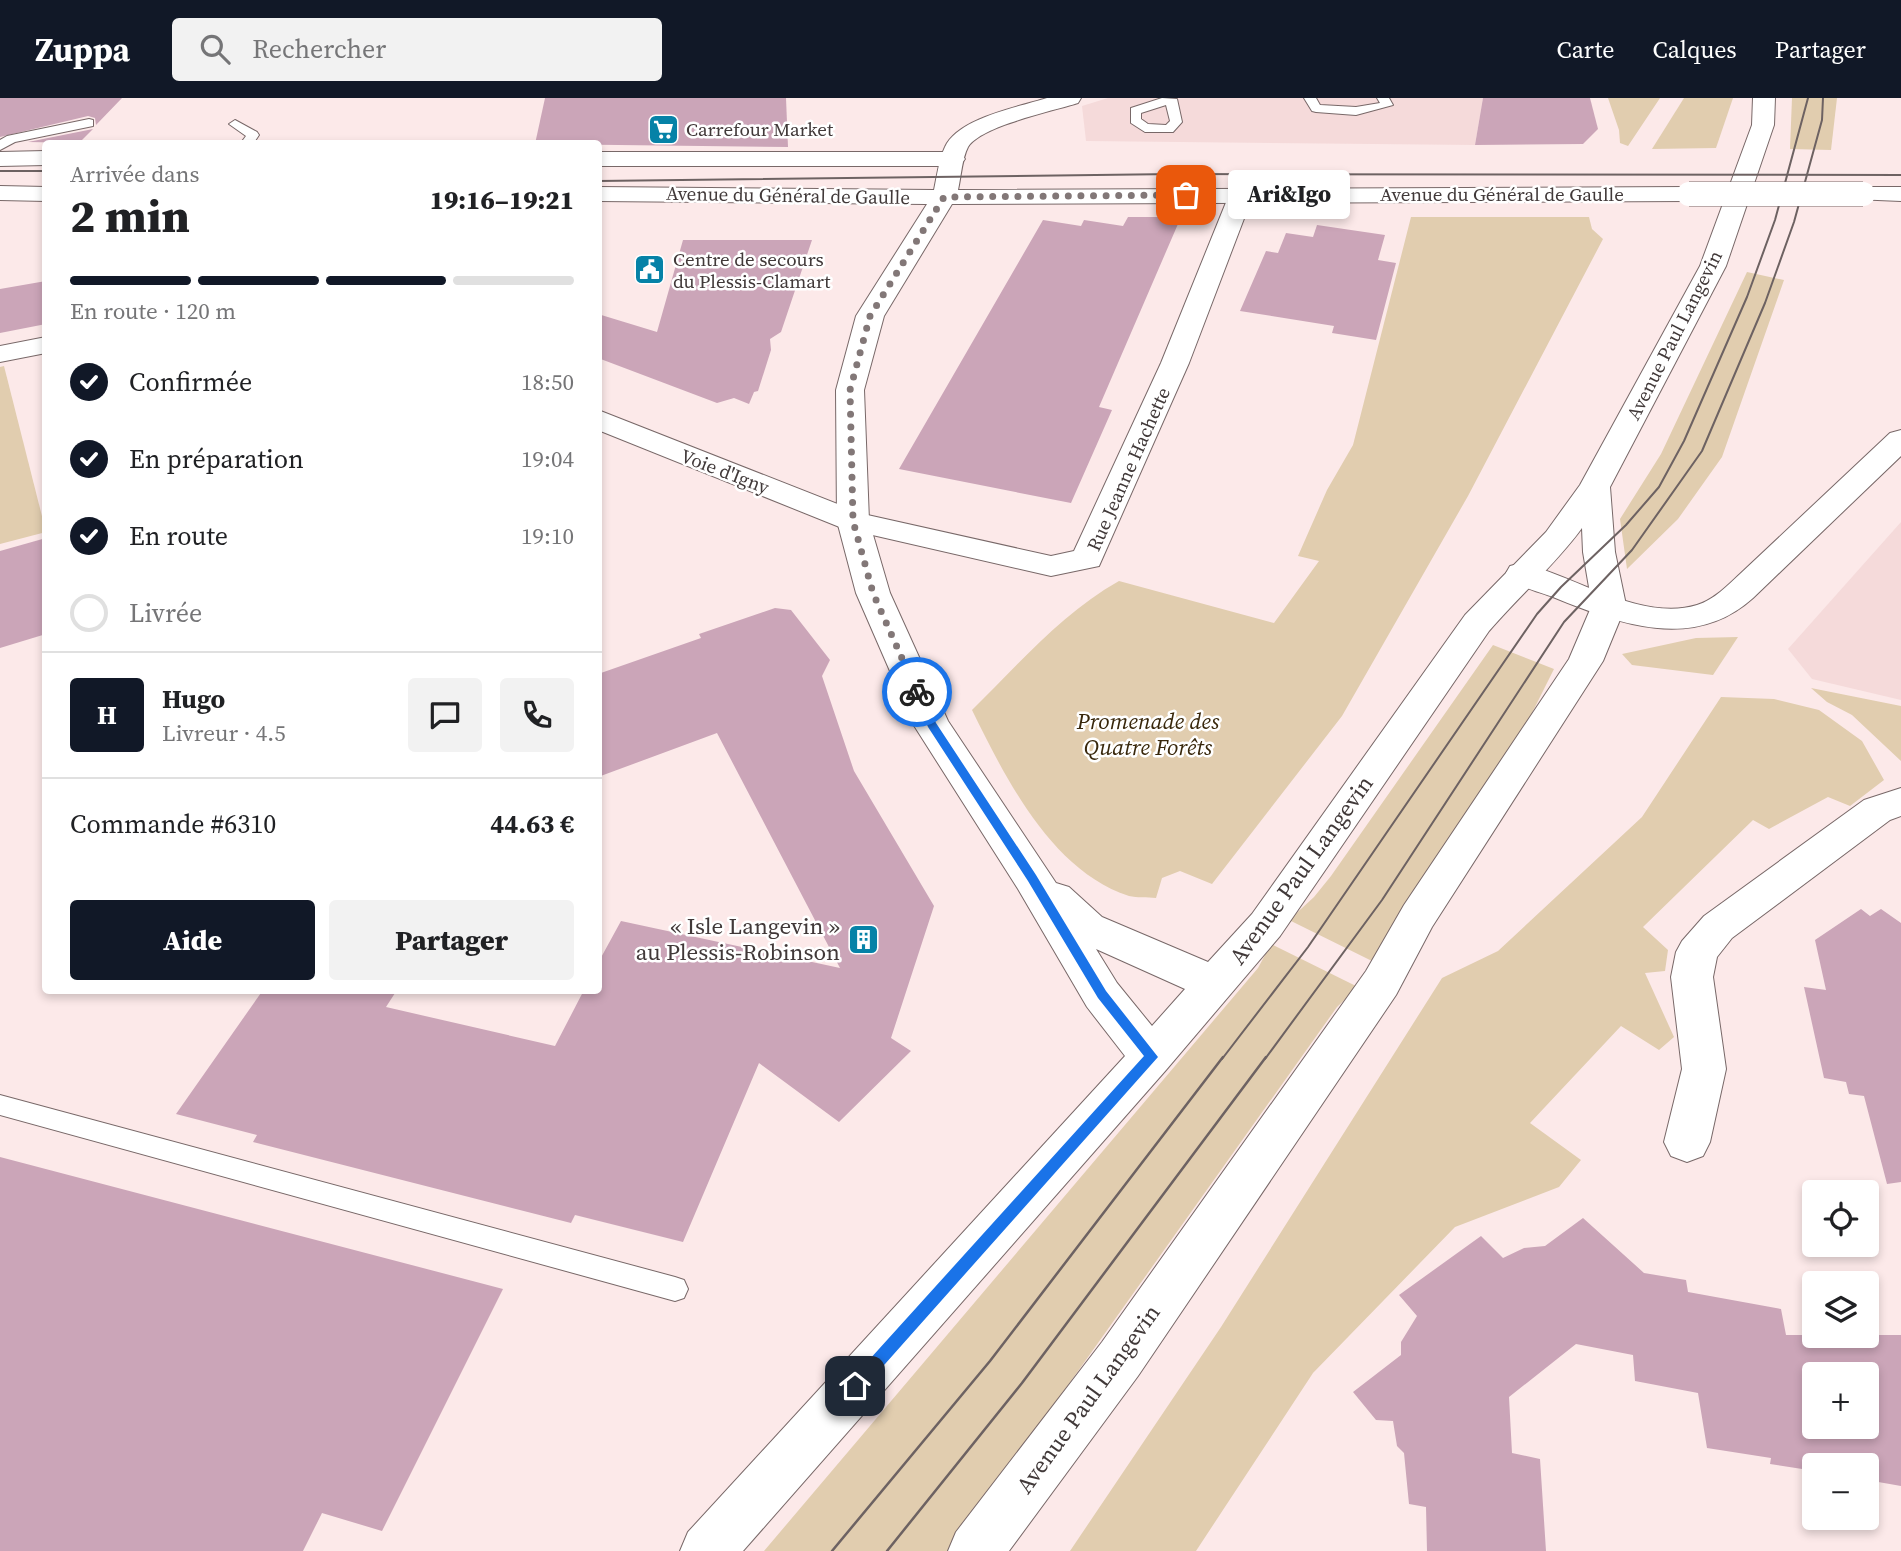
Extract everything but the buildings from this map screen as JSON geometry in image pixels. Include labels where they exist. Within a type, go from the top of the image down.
[{"type":"main road","points":[[1070,98],[1038,104],[983,126],[966,136],[956,147],[944,197],[870,316],[850,390],[853,521],[873,593],[931,724],[1032,878],[1102,995],[1152,1057]]},
{"type":"main road","name":"Avenue Paul Langevin","points":[[707,1551],[1152,1057],[1266,925],[1477,623],[1557,539],[1595,487],[1713,266],[1763,125],[1764,98]]},
{"type":"main road","points":[[0,159],[42,158]]},
{"type":"main road","name":"Avenue du Général de Gaulle","points":[[602,159],[953,159]]},
{"type":"main road","points":[[0,193],[42,194]]},
{"type":"main road","name":"Avenue du Général de Gaulle","points":[[602,194],[944,197],[1901,194]]},
{"type":"main road","name":"Rue Jeanne Hachette","points":[[853,521],[1051,566],[1087,559],[1175,363],[1241,195]]},
{"type":"main road","points":[[0,354],[42,346]]},
{"type":"main road","name":"Voie d'Igny","points":[[602,421],[853,521]]},
{"type":"main road","points":[[1522,573],[1638,614],[1678,620],[1705,614],[1728,603],[1901,439]]},
{"type":"main road","points":[[1595,487],[1599,551],[1609,605]]},
{"type":"main road","name":"Avenue Paul Langevin","points":[[975,1551],[1120,1359],[1381,983],[1418,916],[1586,661],[1609,605]]},
{"type":"main road","points":[[1687,1142],[1704,1069],[1692,977],[1697,952],[1718,927],[1877,810],[1901,802]]},
{"type":"main road","points":[[1032,878],[1088,928],[1216,984]]},
{"type":"lane","points":[[1310,98],[1316,108],[1356,111],[1387,105],[1383,98]]},
{"type":"lane","points":[[0,146],[11,139],[89,123]]},
{"type":"lane","points":[[235,124],[253,135],[249,140]]},
{"type":"lane","points":[[0,1105],[675,1289]]},
{"type":"shaded area","points":[[1108,98],[1483,98],[1475,145],[1086,141],[1082,106]]},
{"type":"shaded area","points":[[1901,522],[1901,700],[1812,679],[1788,649]]},
{"type":"green space","points":[[1608,98],[1660,98],[1628,146],[1620,143],[1619,130]]},
{"type":"green space","points":[[1684,98],[1733,98],[1716,148],[1652,149]]},
{"type":"green space","points":[[1792,98],[1837,98],[1831,150],[1790,149]]},
{"type":"green space","name":"Promenade des Quatre Forêts","points":[[1411,217],[1589,217],[1592,229],[1603,239],[1468,496],[1342,716],[1212,884],[1180,871],[1162,878],[1156,898],[1129,896],[1101,884],[1076,866],[1034,819],[999,764],[972,710],[1078,608],[1119,581],[1274,623],[1319,561],[1298,556],[1327,490],[1353,445]]},
{"type":"green space","points":[[1747,272],[1784,280],[1722,457],[1678,519],[1627,569],[1620,519],[1661,454]]},
{"type":"green space","points":[[4,366],[42,516],[42,533],[0,544],[0,367]]},
{"type":"green space","points":[[1738,637],[1713,675],[1632,665],[1622,654],[1696,638]]},
{"type":"green space","points":[[1493,645],[1554,669],[1526,725],[1388,932],[1376,963],[1289,920],[1314,897],[1331,876]]},
{"type":"green space","points":[[1811,688],[1901,706],[1901,761],[1852,715],[1827,702]]},
{"type":"green space","points":[[1721,697],[1774,699],[1819,710],[1862,741],[1884,780],[1850,806],[1828,797],[1769,829],[1753,820],[1643,927],[1668,950],[1665,971],[1645,973],[1674,1037],[1659,1050],[1621,1026],[1530,1123],[1581,1160],[1559,1187],[1455,1227],[1313,1373],[1196,1551],[1070,1551],[1221,1327],[1442,978],[1498,951],[1642,817]]},
{"type":"green space","points":[[1271,944],[1358,987],[1337,1007],[950,1551],[764,1551],[1258,968]]},
{"type":"tram line","points":[[1787,175],[1808,98]]},
{"type":"tram line","points":[[1807,175],[1822,120],[1823,98]]},
{"type":"tram line","points":[[0,171],[42,171]]},
{"type":"tram line","points":[[602,181],[1175,174],[1787,175]]},
{"type":"tram line","points":[[1222,1059],[1308,947],[1537,614],[1561,587],[1626,525],[1659,487],[1684,441],[1747,297],[1775,220],[1787,175]]},
{"type":"tram line","points":[[1787,175],[1807,175]]},
{"type":"tram line","points":[[1265,1059],[1382,900],[1564,622],[1632,550],[1702,451],[1765,303],[1794,222],[1807,175]]},
{"type":"tram line","points":[[1807,175],[1901,175]]},
{"type":"tram line","points":[[832,1551],[990,1361],[1223,1057]]},
{"type":"tram line","points":[[887,1551],[1022,1383],[1266,1057]]},
{"type":"way so far","points":[[917,692],[873,593],[853,521],[850,390],[870,316],[944,197],[1186,195]]},
{"type":"place","name":"Carrefour Market","points":[[663,129]]},
{"type":"place","name":"Ari&Igo","points":[[1186,195]]},
{"type":"place","name":"Centre de secours du Plessis-Clamart","points":[[650,270]]},
{"type":"place","name":"« Isle Langevin » au Plessis-Robinson","points":[[863,939]]},
{"type":"route","points":[[855,1386],[1152,1057],[1102,995],[1032,878],[931,724],[917,692]]}]
